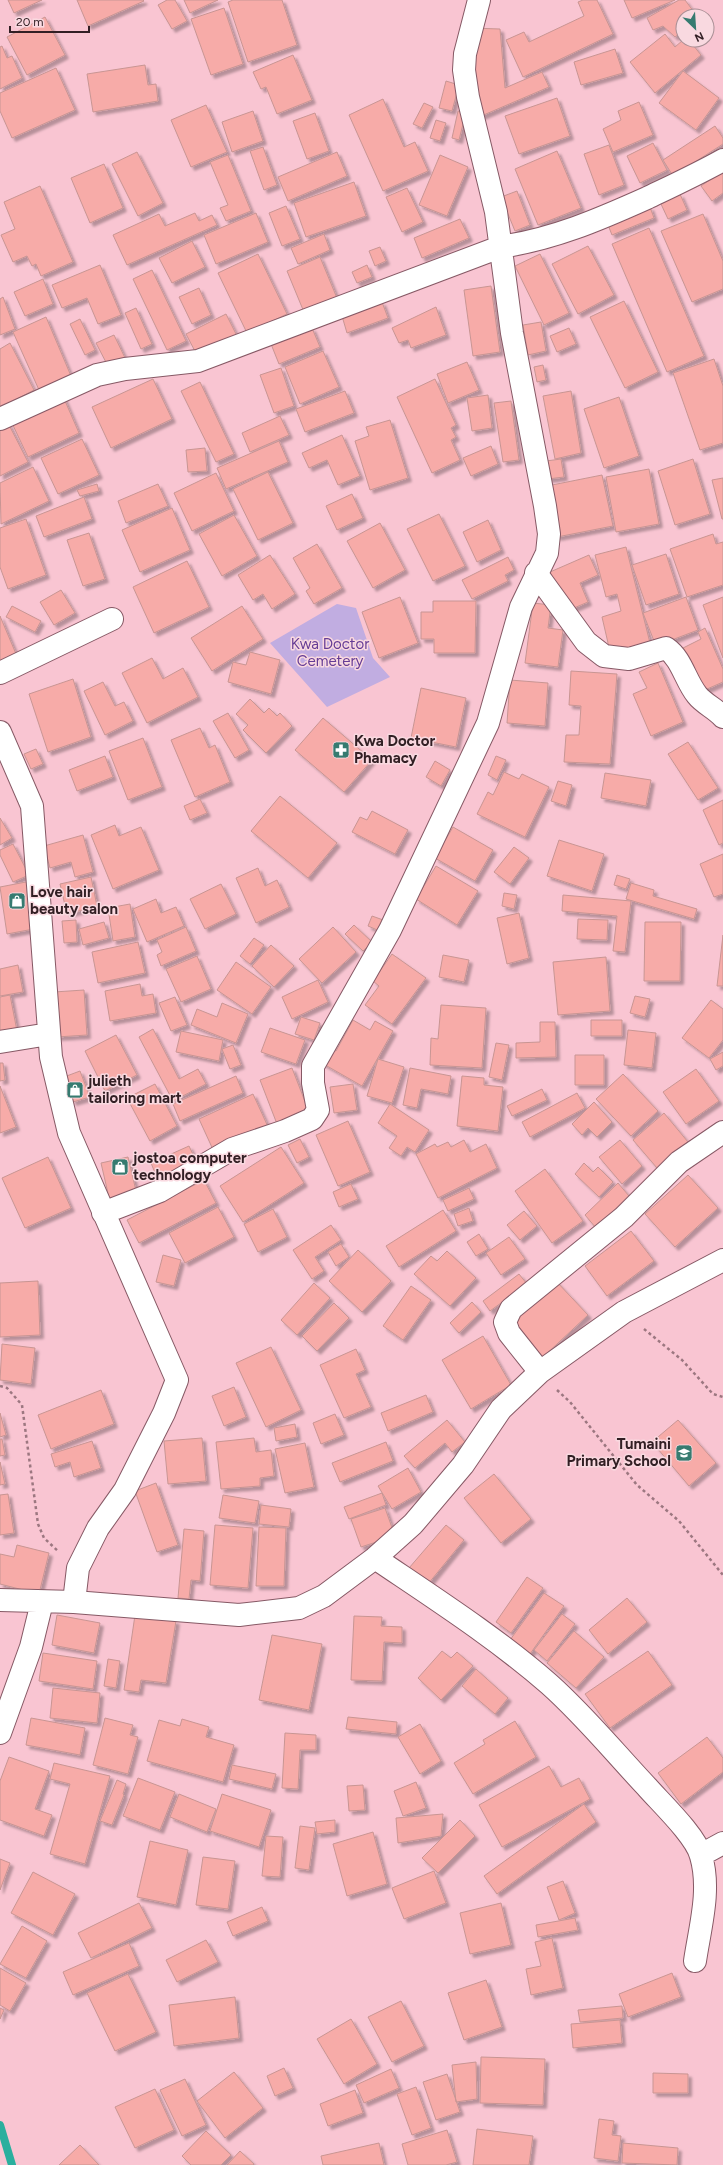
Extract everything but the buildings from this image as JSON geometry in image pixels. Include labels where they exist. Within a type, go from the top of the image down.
[{"type":"street","points":[[103,1213],[160,1191],[232,1149],[285,1131],[312,1119],[318,1110],[313,1083],[313,1066],[390,930],[433,836],[475,754],[490,715],[520,606],[547,553],[547,520],[512,333],[496,212],[468,97],[464,70],[465,54],[479,0]]},
{"type":"street","points":[[0,419],[97,375],[125,369],[198,361],[500,247],[532,243],[590,224],[696,175],[723,160]]},
{"type":"street","points":[[536,573],[586,642],[604,656],[629,659],[666,648],[674,653],[699,698],[723,717]]},
{"type":"street","points":[[0,673],[112,619]]},
{"type":"street","points":[[0,732],[32,806],[51,1057],[69,1133],[177,1380],[164,1413],[125,1490],[98,1528],[78,1568],[74,1602]]},
{"type":"street","points":[[0,1042],[49,1034]]},
{"type":"street","points":[[540,1372],[509,1333],[505,1322],[511,1309],[624,1217],[679,1162],[723,1132]]},
{"type":"street","points":[[0,1600],[74,1602],[226,1614],[264,1613],[299,1608],[324,1596],[375,1558],[414,1524],[463,1465],[501,1409],[540,1372],[624,1312],[723,1260]]},
{"type":"street","points":[[375,1558],[452,1610],[516,1657],[550,1685],[672,1815],[701,1855],[705,1895],[695,1961]]},
{"type":"street","points":[[0,1733],[31,1647],[42,1602]]},
{"type":"street","points":[[701,1855],[723,1843]]},
{"type":"path","points":[[624,1312],[682,1360],[713,1394],[723,1398]]},
{"type":"path","points":[[540,1372],[570,1402],[637,1485],[679,1521],[723,1575]]},
{"type":"path","points":[[0,1386],[7,1388],[22,1405],[38,1524],[44,1538],[78,1568]]},
{"type":"green space","name":"Kwa Doctor Cemetery","points":[[337,604],[356,608],[373,658],[390,677],[327,707],[270,643]]},
{"type":"waterway","points":[[0,2125],[12,2165]]},
{"type":"place","name":"Kwa Doctor Phamacy","points":[[341,750]]},
{"type":"place","name":"Love hair beauty salon","points":[[17,901]]},
{"type":"place","name":"julieth tailoring mart","points":[[75,1090]]},
{"type":"place","name":"jostoa computer technology","points":[[120,1167]]},
{"type":"place","name":"Tumaini Primary School","points":[[684,1453]]}]
